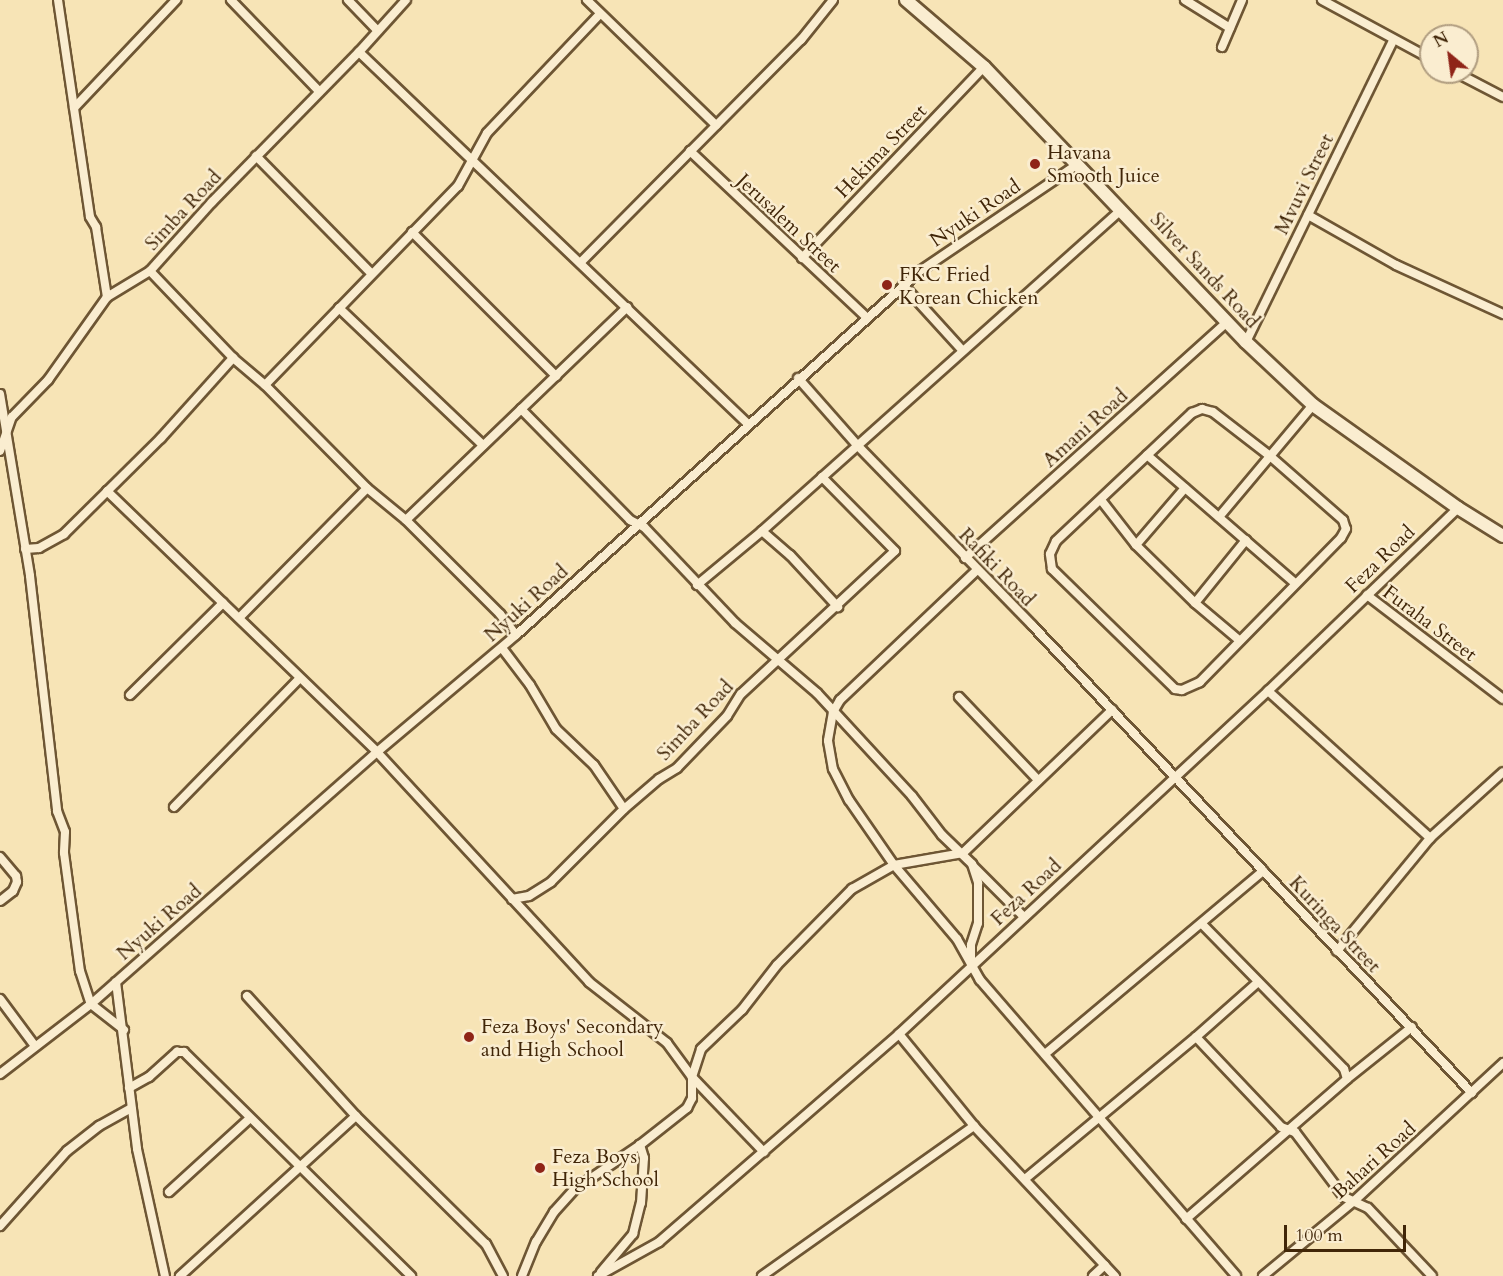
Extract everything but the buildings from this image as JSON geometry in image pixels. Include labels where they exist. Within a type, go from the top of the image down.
[{"type":"street","points":[[58,0],[90,217],[96,227],[107,297]]},
{"type":"street","points":[[74,108],[176,0]]},
{"type":"street","points":[[231,0],[318,91]]},
{"type":"street","points":[[348,0],[377,30]]},
{"type":"street","name":"Simba Road","points":[[0,451],[12,417],[48,380],[107,297],[150,271],[256,156],[359,52],[406,0]]},
{"type":"street","points":[[587,0],[716,125]]},
{"type":"street","points":[[581,262],[801,40],[833,0]]},
{"type":"street","name":"Silver Sands Road","points":[[906,0],[984,67],[1246,342],[1313,405],[1458,508],[1503,536]]},
{"type":"street","points":[[1185,0],[1230,28]]},
{"type":"street","points":[[1222,47],[1242,0]]},
{"type":"street","points":[[1322,0],[1419,53]]},
{"type":"street","points":[[265,385],[371,273],[458,186],[487,133],[600,14]]},
{"type":"street","name":"Mvuvi Street","points":[[1246,342],[1393,40]]},
{"type":"street","points":[[359,52],[748,424]]},
{"type":"street","name":"Hekima Street","points":[[802,258],[984,67]]},
{"type":"street","points":[[1478,84],[1503,97]]},
{"type":"street","name":"Jerusalem Street","points":[[690,151],[867,318]]},
{"type":"street","points":[[256,156],[371,273]]},
{"type":"street","name":"Nyuki Road","points":[[0,1074],[91,1004],[377,752],[502,648],[903,285],[920,271],[1078,164]]},
{"type":"street","points":[[697,585],[762,531],[1121,210]]},
{"type":"street","points":[[1308,215],[1396,265],[1503,314]]},
{"type":"street","points":[[412,232],[556,376]]},
{"type":"street","points":[[150,271],[233,358],[265,385],[367,488],[406,520],[500,614],[516,635]]},
{"type":"street","points":[[903,285],[963,351]]},
{"type":"street","points":[[406,520],[627,307]]},
{"type":"street","points":[[339,308],[483,445]]},
{"type":"street","name":"Amani Road","points":[[965,558],[1227,322]]},
{"type":"street","points":[[25,549],[39,548],[64,534],[161,438],[233,358]]},
{"type":"street","name":"Rafiki Road","points":[[798,378],[857,445],[1112,710],[1173,778]]},
{"type":"street","points":[[0,394],[25,549],[57,811],[65,832],[64,853],[80,971],[91,1004],[124,1030]]},
{"type":"street","points":[[1219,517],[1313,405]]},
{"type":"street","points":[[521,409],[630,520],[644,527],[697,585],[760,647],[780,660],[817,693],[912,796],[942,835],[1024,917]]},
{"type":"street","points":[[1202,409],[1213,412],[1270,456],[1345,524],[1341,538],[1195,687],[1189,690],[1175,689],[1052,569],[1050,554],[1056,541],[1192,413],[1202,409]]},
{"type":"street","points":[[1147,455],[1295,583]]},
{"type":"street","name":"Simba Road","points":[[512,899],[529,896],[551,882],[624,809],[659,779],[677,768],[727,716],[741,694],[838,607],[895,551],[822,477]]},
{"type":"street","points":[[239,618],[367,488]]},
{"type":"street","points":[[1136,545],[1185,488]]},
{"type":"street","points":[[107,491],[377,752],[589,982],[667,1044],[692,1077],[764,1152]]},
{"type":"street","points":[[1101,500],[1136,545],[1195,603],[1239,640]]},
{"type":"street","name":"Feza Road","points":[[597,1276],[659,1242],[899,1034],[1268,691],[1458,508]]},
{"type":"street","points":[[762,531],[790,555],[838,607]]},
{"type":"street","points":[[1195,603],[1246,540]]},
{"type":"street","points":[[977,570],[840,700],[833,712],[828,741],[833,769],[849,800],[894,865],[957,939],[980,980],[1236,1276]]},
{"type":"street","name":"Furaha Street","points":[[1367,595],[1503,699]]},
{"type":"street","points":[[130,695],[224,603]]},
{"type":"street","points":[[502,648],[530,685],[556,729],[594,765],[624,809]]},
{"type":"street","points":[[174,807],[300,678]]},
{"type":"street","points":[[1268,691],[1430,838]]},
{"type":"street","points":[[959,697],[1038,780]]},
{"type":"street","points":[[522,1276],[536,1242],[554,1212],[591,1176],[640,1145],[687,1108],[694,1087],[692,1077],[701,1049],[742,1010],[777,965],[852,889],[894,865],[963,854],[1112,710]]},
{"type":"street","points":[[1337,951],[1430,838],[1503,771]]},
{"type":"street","name":"Kuringa Street","points":[[1173,778],[1412,1027],[1472,1093]]},
{"type":"street","points":[[0,857],[16,876],[17,882],[13,891],[0,901]]},
{"type":"street","points":[[972,864],[978,883],[978,923],[971,945],[972,966]]},
{"type":"street","points":[[1045,1054],[1263,871]]},
{"type":"street","points":[[1202,924],[1344,1069],[1347,1079]]},
{"type":"street","points":[[116,982],[124,1030],[137,1149],[165,1276]]},
{"type":"street","points":[[1025,1179],[1196,1037],[1258,982]]},
{"type":"street","points":[[247,996],[356,1116],[486,1244],[503,1276]]},
{"type":"street","points":[[0,999],[35,1046]]},
{"type":"street","points":[[1186,1219],[1288,1129],[1412,1027]]},
{"type":"street","points":[[899,1034],[974,1126],[1115,1276]]},
{"type":"street","points":[[1196,1037],[1281,1127],[1295,1132],[1344,1197],[1368,1208],[1431,1276]]},
{"type":"street","points":[[129,1088],[149,1077],[177,1052],[182,1051],[411,1276]]},
{"type":"street","name":"Bahari Road","points":[[1263,1276],[1354,1201],[1503,1064]]},
{"type":"street","points":[[0,1226],[67,1151],[99,1126],[131,1108]]},
{"type":"street","points":[[180,1276],[356,1116]]},
{"type":"street","points":[[169,1192],[249,1119]]},
{"type":"street","points":[[762,1276],[974,1126]]},
{"type":"street","points":[[597,1276],[633,1234],[640,1203],[644,1158],[640,1145]]},
{"type":"street","points":[[1093,1276],[1105,1265]]},
{"type":"place","name":"Havana Smooth Juice","points":[[1035,164]]},
{"type":"place","name":"FKC Fried Korean Chicken","points":[[887,285]]},
{"type":"place","name":"Feza Boys' Secondary and High School","points":[[469,1037]]},
{"type":"place","name":"Feza Boys High School","points":[[540,1168]]}]
